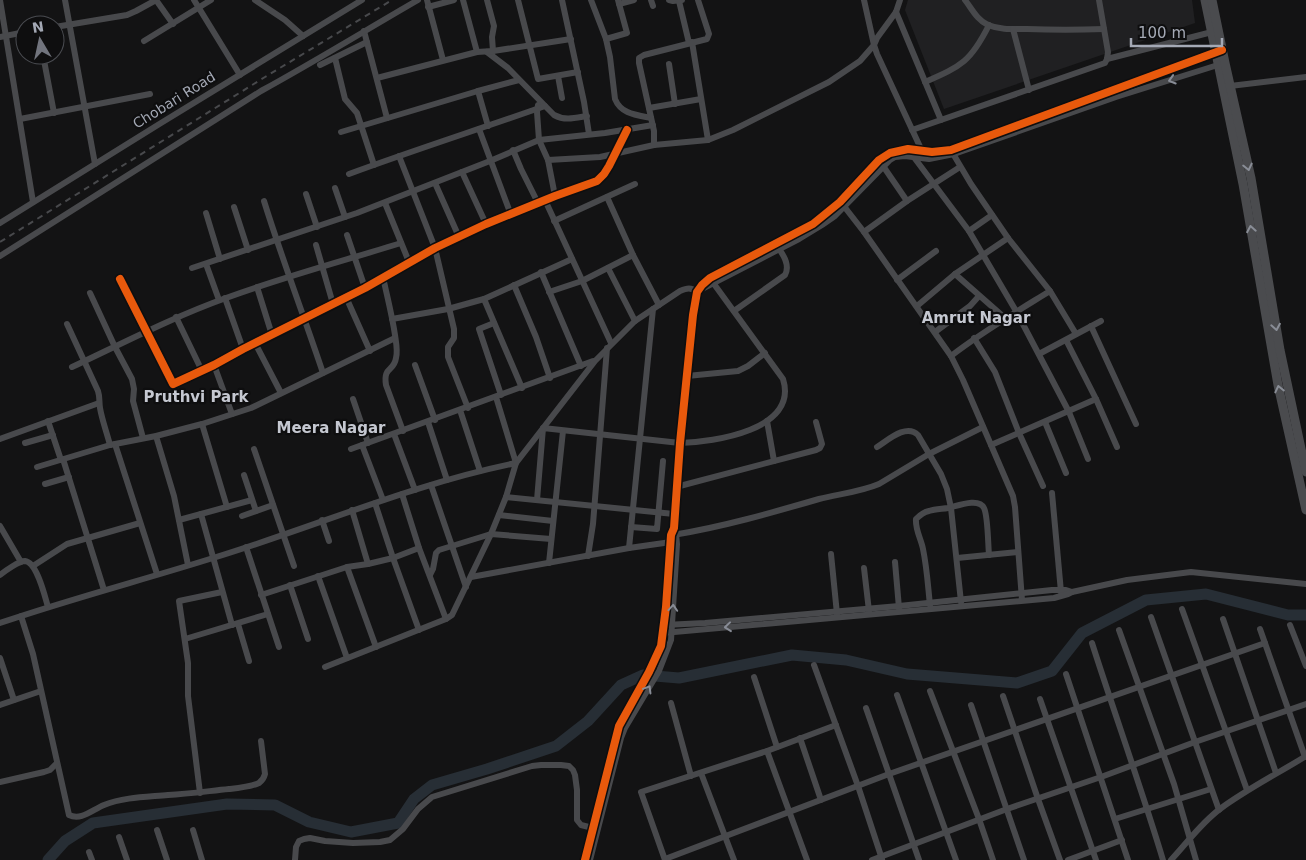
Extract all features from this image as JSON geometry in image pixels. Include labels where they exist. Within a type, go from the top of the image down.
[{"type":"main road","points":[[1205,0],[1212,32],[1219,52]]},
{"type":"main road","points":[[1212,0],[1221,64],[1278,385],[1306,510]]},
{"type":"main road","points":[[1221,64],[1230,86],[1251,178],[1282,360],[1306,472]]},
{"type":"street","points":[[0,0],[3,36],[20,119],[33,202]]},
{"type":"street","points":[[65,0],[96,164]]},
{"type":"street","points":[[65,26],[127,15],[156,0],[173,24]]},
{"type":"street","points":[[194,0],[240,75]]},
{"type":"street","points":[[144,41],[211,0]]},
{"type":"street","points":[[255,0],[285,20],[303,36]]},
{"type":"street","name":"Chobari Road","points":[[0,223],[362,0]]},
{"type":"street","points":[[0,256],[261,91],[418,0]]},
{"type":"street","points":[[443,60],[427,3],[454,0]]},
{"type":"street","points":[[463,0],[476,52]]},
{"type":"street","points":[[487,0],[494,26],[492,38],[494,51]]},
{"type":"street","points":[[518,0],[538,79],[578,72]]},
{"type":"street","points":[[562,0],[589,134]]},
{"type":"street","points":[[591,0],[606,39],[617,104],[622,110],[652,122]]},
{"type":"street","points":[[606,39],[628,33],[618,2],[634,0]]},
{"type":"street","points":[[669,0],[673,2],[681,0],[702,99],[708,140]]},
{"type":"street","points":[[654,145],[654,131],[639,58],[644,55],[705,40],[708,36],[698,0]]},
{"type":"street","points":[[864,0],[874,45],[922,151]]},
{"type":"street","points":[[548,160],[600,157],[654,145],[708,140],[733,130],[829,82],[860,61],[874,45],[896,12],[900,0]]},
{"type":"street","points":[[965,0],[981,21],[1002,28],[1104,29]]},
{"type":"street","points":[[1099,0],[1108,59]]},
{"type":"street","points":[[896,12],[941,120]]},
{"type":"street","points":[[926,82],[962,64],[980,44],[989,25]]},
{"type":"street","points":[[1013,29],[1029,90]]},
{"type":"street","points":[[364,31],[387,118]]},
{"type":"street","points":[[912,130],[1097,67],[1108,59],[1212,32]]},
{"type":"street","points":[[376,78],[476,52],[571,39]]},
{"type":"street","points":[[320,65],[367,42]]},
{"type":"street","points":[[486,51],[508,68],[554,115],[568,119],[586,116]]},
{"type":"street","points":[[697,292],[822,225],[890,153],[908,149],[952,152],[1219,52]]},
{"type":"street","points":[[335,58],[345,98],[355,109],[374,165]]},
{"type":"street","points":[[669,64],[675,104]]},
{"type":"street","points":[[881,163],[895,157],[905,156],[929,160],[1221,64]]},
{"type":"street","points":[[45,65],[54,113]]},
{"type":"street","points":[[558,76],[562,98]]},
{"type":"street","points":[[1230,86],[1306,77]]},
{"type":"street","points":[[341,132],[519,80]]},
{"type":"street","points":[[478,91],[488,126]]},
{"type":"street","points":[[20,119],[150,94]]},
{"type":"street","points":[[538,99],[539,140],[548,160],[554,196]]},
{"type":"street","points":[[649,108],[702,99]]},
{"type":"street","points":[[349,174],[545,106]]},
{"type":"street","points":[[192,268],[385,203],[539,140],[627,130],[652,122]]},
{"type":"street","points":[[479,129],[511,215]]},
{"type":"street","points":[[120,279],[173,384],[365,288],[435,248],[486,224],[554,196],[597,181],[604,174],[627,130]]},
{"type":"street","points":[[908,149],[969,231],[983,254],[1016,311],[1069,412],[1088,459]]},
{"type":"street","points":[[513,150],[521,169],[554,221],[582,280],[609,346],[588,556]]},
{"type":"street","points":[[952,152],[992,215],[1050,292],[1076,334]]},
{"type":"street","points":[[399,156],[435,248],[454,335],[448,347],[448,357],[468,408]]},
{"type":"street","points":[[881,163],[907,201]]},
{"type":"street","points":[[864,232],[907,201],[960,167]]},
{"type":"street","points":[[462,172],[486,224]]},
{"type":"street","points":[[434,183],[459,237]]},
{"type":"street","points":[[554,221],[635,184]]},
{"type":"street","points":[[336,188],[345,217]]},
{"type":"street","points":[[306,194],[317,227]]},
{"type":"street","points":[[607,197],[656,307],[629,548]]},
{"type":"street","points":[[264,201],[323,373]]},
{"type":"street","points":[[385,203],[409,262]]},
{"type":"street","points":[[842,204],[864,232],[951,356],[1013,496],[1022,597]]},
{"type":"street","points":[[635,704],[659,671],[671,640],[676,561],[674,514],[676,487],[686,376],[697,292],[710,278],[813,224],[842,204]]},
{"type":"street","points":[[234,207],[248,250]]},
{"type":"street","points":[[206,213],[220,259]]},
{"type":"street","points":[[969,231],[992,215]]},
{"type":"street","points":[[347,235],[365,288]]},
{"type":"street","points":[[917,306],[955,274],[1008,238]]},
{"type":"street","points":[[72,367],[176,318],[222,299],[290,276],[401,243]]},
{"type":"street","points":[[316,245],[333,304]]},
{"type":"street","points":[[734,311],[787,271],[787,266],[780,249]]},
{"type":"street","points":[[897,280],[936,251]]},
{"type":"street","points":[[549,292],[582,280],[633,256]]},
{"type":"street","points":[[392,319],[448,309],[484,299],[572,259]]},
{"type":"street","points":[[206,264],[243,349]]},
{"type":"street","points":[[608,268],[635,321]]},
{"type":"street","points":[[541,272],[581,366]]},
{"type":"street","points":[[955,274],[1005,318]]},
{"type":"street","points":[[383,277],[392,319],[396,358],[391,368],[386,372],[385,378],[403,431]]},
{"type":"street","points":[[543,428],[680,443],[710,440],[758,427],[767,421],[783,405],[786,392],[783,379],[714,284]]},
{"type":"street","points":[[514,285],[536,337],[550,378]]},
{"type":"street","points":[[257,287],[272,335]]},
{"type":"street","points":[[325,667],[420,630],[452,615],[491,534],[506,497],[516,463],[595,361],[635,321],[680,291],[693,288],[697,292]]},
{"type":"street","points":[[951,356],[974,338],[1050,292]]},
{"type":"street","points":[[90,293],[132,379],[133,401],[143,438]]},
{"type":"street","points":[[935,332],[970,306],[979,296]]},
{"type":"street","points":[[346,297],[370,351]]},
{"type":"street","points":[[484,299],[522,388]]},
{"type":"street","points":[[176,318],[202,371]]},
{"type":"street","points":[[1039,354],[1102,320]]},
{"type":"street","points":[[494,322],[479,329],[516,463]]},
{"type":"street","points":[[67,324],[98,391],[99,403],[112,445],[157,574]]},
{"type":"street","points":[[1091,326],[1136,424]]},
{"type":"street","points":[[37,467],[112,445],[202,424],[251,408],[395,338]]},
{"type":"street","points":[[974,338],[995,372],[1019,433],[1043,486]]},
{"type":"street","points":[[1066,340],[1096,399],[1117,447]]},
{"type":"street","points":[[255,343],[281,393]]},
{"type":"street","points":[[686,376],[738,371],[748,366],[764,353]]},
{"type":"street","points":[[351,449],[595,361]]},
{"type":"street","points":[[214,365],[232,414]]},
{"type":"street","points":[[415,365],[447,480]]},
{"type":"street","points":[[353,399],[383,500]]},
{"type":"street","points":[[991,445],[1096,399]]},
{"type":"street","points":[[0,439],[99,403]]},
{"type":"street","points":[[460,410],[480,471]]},
{"type":"street","points":[[48,420],[69,477],[104,590]]},
{"type":"street","points":[[767,421],[774,461]]},
{"type":"street","points":[[676,487],[816,450],[822,444],[816,422]]},
{"type":"street","points":[[1045,422],[1066,473]]},
{"type":"street","points":[[202,424],[226,507]]},
{"type":"street","points":[[674,532],[735,522],[870,488],[983,426]]},
{"type":"street","points":[[537,500],[543,428]]},
{"type":"street","points":[[549,563],[563,430]]},
{"type":"street","points":[[876,447],[908,430],[915,432],[945,481],[951,508],[961,603]]},
{"type":"street","points":[[394,434],[415,490]]},
{"type":"street","points":[[25,443],[53,435]]},
{"type":"street","points":[[156,436],[174,496],[188,565]]},
{"type":"street","points":[[254,449],[294,566]]},
{"type":"street","points":[[631,527],[657,529],[663,461]]},
{"type":"street","points":[[0,623],[212,558],[447,480],[516,463]]},
{"type":"street","points":[[244,476],[256,511]]},
{"type":"street","points":[[45,484],[69,477]]},
{"type":"street","points":[[431,485],[466,587]]},
{"type":"street","points":[[1052,493],[1061,593]]},
{"type":"street","points":[[402,494],[446,619]]},
{"type":"street","points":[[506,497],[674,514]]},
{"type":"street","points":[[179,520],[252,500]]},
{"type":"street","points":[[375,503],[420,630]]},
{"type":"street","points":[[930,606],[926,565],[921,540],[915,526],[916,519],[928,511],[951,508],[966,503],[981,504],[984,508],[988,555]]},
{"type":"street","points":[[242,516],[273,505]]},
{"type":"street","points":[[352,510],[368,564]]},
{"type":"street","points":[[201,514],[222,592],[249,661]]},
{"type":"street","points":[[499,514],[553,521]]},
{"type":"street","points":[[322,520],[328,542]]},
{"type":"street","points":[[34,566],[67,544],[140,523]]},
{"type":"street","points":[[0,526],[21,562]]},
{"type":"street","points":[[590,860],[621,738],[628,717],[661,646],[671,542],[674,532]]},
{"type":"street","points":[[430,574],[436,553],[491,534],[552,539]]},
{"type":"street","points":[[471,577],[671,542]]},
{"type":"street","points":[[246,547],[279,647]]},
{"type":"street","points":[[261,595],[347,567],[393,558],[420,548]]},
{"type":"street","points":[[957,558],[1018,552]]},
{"type":"street","points":[[831,554],[837,614]]},
{"type":"street","points":[[0,574],[21,562],[29,562],[34,566],[48,607]]},
{"type":"street","points":[[896,562],[899,609]]},
{"type":"street","points":[[347,567],[376,647]]},
{"type":"street","points":[[864,568],[869,612]]},
{"type":"street","points":[[664,625],[869,612],[1072,592],[1127,580],[1191,572],[1306,584]]},
{"type":"street","points":[[318,576],[347,658]]},
{"type":"street","points":[[290,585],[308,639]]},
{"type":"street","points":[[200,793],[188,696],[188,663],[179,601],[181,599],[222,592]]},
{"type":"street","points":[[1182,609],[1247,790]]},
{"type":"street","points":[[185,639],[268,614]]},
{"type":"street","points":[[663,633],[837,614]]},
{"type":"street","points":[[21,616],[33,654],[69,815],[74,818],[115,801],[200,793],[245,787],[260,782],[265,774],[261,741]]},
{"type":"street","points":[[1151,617],[1219,810]]},
{"type":"street","points":[[1224,619],[1276,773]]},
{"type":"street","points":[[1290,625],[1306,666]]},
{"type":"street","points":[[1171,860],[1219,810],[1247,790],[1306,756],[1260,629]]},
{"type":"street","points":[[1119,630],[1163,754],[1196,860]]},
{"type":"street","points":[[1092,643],[1148,809],[1163,860]]},
{"type":"street","points":[[836,725],[767,751],[641,792],[665,860],[889,774],[1265,643]]},
{"type":"street","points":[[0,658],[14,700]]},
{"type":"street","points":[[814,665],[858,786],[881,858]]},
{"type":"street","points":[[1066,674],[1128,860]]},
{"type":"street","points":[[754,677],[777,747]]},
{"type":"street","points":[[0,705],[41,691]]},
{"type":"street","points":[[930,691],[993,860]]},
{"type":"street","points":[[897,695],[956,860]]},
{"type":"street","points":[[1003,696],[1060,860]]},
{"type":"street","points":[[1040,699],[1096,860]]},
{"type":"street","points":[[671,703],[691,776]]},
{"type":"street","points":[[872,860],[979,819],[1306,704]]},
{"type":"street","points":[[971,705],[1024,860]]},
{"type":"street","points":[[866,708],[919,860]]},
{"type":"street","points":[[585,860],[620,726],[628,717]]},
{"type":"street","points":[[800,738],[821,800]]},
{"type":"street","points":[[767,751],[807,860]]},
{"type":"street","points":[[0,782],[50,770],[56,763]]},
{"type":"street","points":[[295,860],[298,842],[304,839],[353,843],[390,840],[403,829],[418,809],[432,797],[532,766],[541,765],[569,766],[573,770],[575,775],[577,820],[581,825],[593,828]]},
{"type":"street","points":[[701,773],[734,860]]},
{"type":"street","points":[[1115,819],[1211,788]]},
{"type":"street","points":[[157,830],[167,860]]},
{"type":"street","points":[[193,830],[202,860]]},
{"type":"street","points":[[118,837],[126,860]]},
{"type":"street","points":[[1068,860],[1122,840]]},
{"type":"street","points":[[89,852],[92,860]]},
{"type":"street","points":[[1178,852],[1180,860]]},
{"type":"shaded area","points":[[908,0],[1192,0],[1195,23],[944,109],[905,10]]},
{"type":"waterway","points":[[48,860],[65,841],[93,823],[227,804],[275,805],[309,822],[351,832],[398,823],[414,799],[432,785],[556,746],[588,721],[621,685],[643,675],[679,678],[792,655],[846,660],[907,674],[1017,683],[1052,671],[1082,633],[1146,600],[1206,594],[1288,615],[1306,615]]},
{"type":"railway","points":[[0,242],[392,0]]},
{"type":"cycle path","points":[[585,860],[619,726],[661,646],[671,535],[674,528],[680,443],[693,315],[697,292],[702,285],[710,278],[813,224],[840,202],[879,160],[890,153],[908,149],[932,152],[951,150],[1222,50]]},
{"type":"cycle path","points":[[120,279],[173,384],[365,288],[435,248],[486,224],[597,181],[609,166],[627,130]]},
{"type":"district","name":"Amrut Nagar","points":[[976,318]]},
{"type":"district","name":"Pruthvi Park","points":[[196,397]]},
{"type":"district","name":"Meera Nagar","points":[[331,428]]}]
